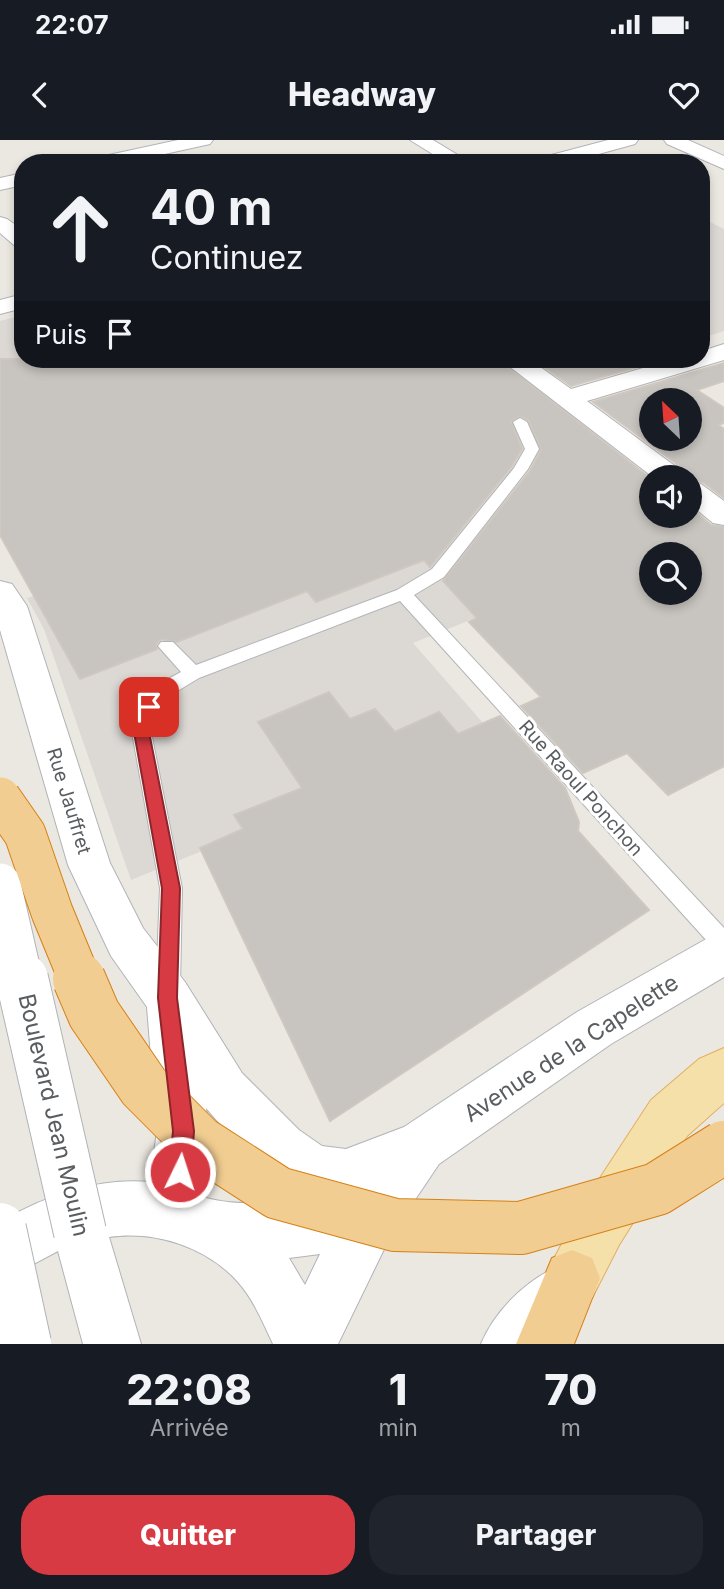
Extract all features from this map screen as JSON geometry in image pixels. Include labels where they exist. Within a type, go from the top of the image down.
[{"type":"highway","points":[[0,798],[25,834],[52,912],[94,1014],[144,1087],[199,1142],[278,1193],[395,1225],[521,1228],[657,1189],[724,1147]]},
{"type":"highway","points":[[545,1344],[572,1278]]},
{"type":"main road","points":[[572,1278],[600,1226],[670,1118],[717,1076],[724,1073]]},
{"type":"street","points":[[139,154],[204,140]]},
{"type":"street","points":[[419,140],[445,154]]},
{"type":"street","points":[[577,154],[629,140]]},
{"type":"street","points":[[673,140],[704,154]]},
{"type":"street","points":[[0,223],[14,235]]},
{"type":"street","points":[[525,368],[656,465]]},
{"type":"street","points":[[567,399],[671,368]]},
{"type":"street","points":[[702,499],[724,516]]},
{"type":"street","name":"Rue Jauffret","points":[[0,592],[10,606],[89,865],[127,942],[168,998],[224,1091],[281,1148],[312,1171],[346,1176],[421,1146]]},
{"type":"street","name":"Boulevard Jean Moulin","points":[[0,884],[80,1232],[112,1344]]},
{"type":"street","name":"Avenue de la Capelette","points":[[0,1254],[30,1233],[83,1213],[135,1207],[263,1231],[323,1226],[346,1218],[421,1146],[594,1028],[724,953]]},
{"type":"street","name":"Rue Jauffret","points":[[168,998],[183,1131],[180,1172],[191,1219]]},
{"type":"street","name":"Avenue de la Capelette","points":[[307,1344],[338,1274],[363,1229],[400,1171],[421,1146]]},
{"type":"street","points":[[191,1219],[257,1262],[307,1344]]},
{"type":"street","points":[[0,1229],[25,1344]]},
{"type":"street","points":[[510,1344],[572,1278]]},
{"type":"lane","name":"Rue Jauffret","points":[[168,998],[171,888],[139,721],[159,693],[193,673],[403,594],[438,573],[521,469],[532,449],[520,422]]},
{"type":"lane","name":"Rue Raoul Ponchon","points":[[403,594],[724,944]]},
{"type":"lane","points":[[167,646],[193,673]]},
{"type":"shaded area","points":[[710,222],[724,229],[724,331],[710,335]]},
{"type":"shaded area","points":[[14,317],[14,368],[501,368],[622,458],[592,571],[413,643],[483,723],[201,848],[202,851],[131,880],[44,629],[27,598],[34,596],[0,535],[0,321]]},
{"type":"building","points":[[0,359],[14,359],[14,368],[509,368],[639,470],[639,528],[702,528],[702,517],[711,525],[724,527],[724,766],[668,795],[627,753],[583,773],[521,706],[541,697],[469,622],[477,618],[443,581],[530,471],[541,450],[529,421],[521,416],[511,421],[522,449],[512,466],[430,567],[424,560],[316,602],[307,591],[177,642],[161,639],[156,644],[157,649],[80,679],[0,535]]},
{"type":"building","points":[[724,363],[724,381],[702,388],[640,388]]},
{"type":"building","points":[[546,368],[634,368],[571,386]]},
{"type":"building","points":[[639,388],[639,436],[593,402]]},
{"type":"building","points":[[702,393],[724,408],[724,423],[718,425],[724,429],[724,498],[703,482],[702,465],[678,465],[661,452],[702,452]]},
{"type":"building","points":[[329,692],[350,719],[375,709],[395,732],[439,712],[458,734],[500,716],[565,788],[579,822],[578,831],[649,910],[330,1121],[200,848],[243,829],[234,815],[302,788],[258,722]]},
{"type":"route","points":[[149,707],[139,721],[171,888],[168,998],[183,1131],[180,1172]]}]
